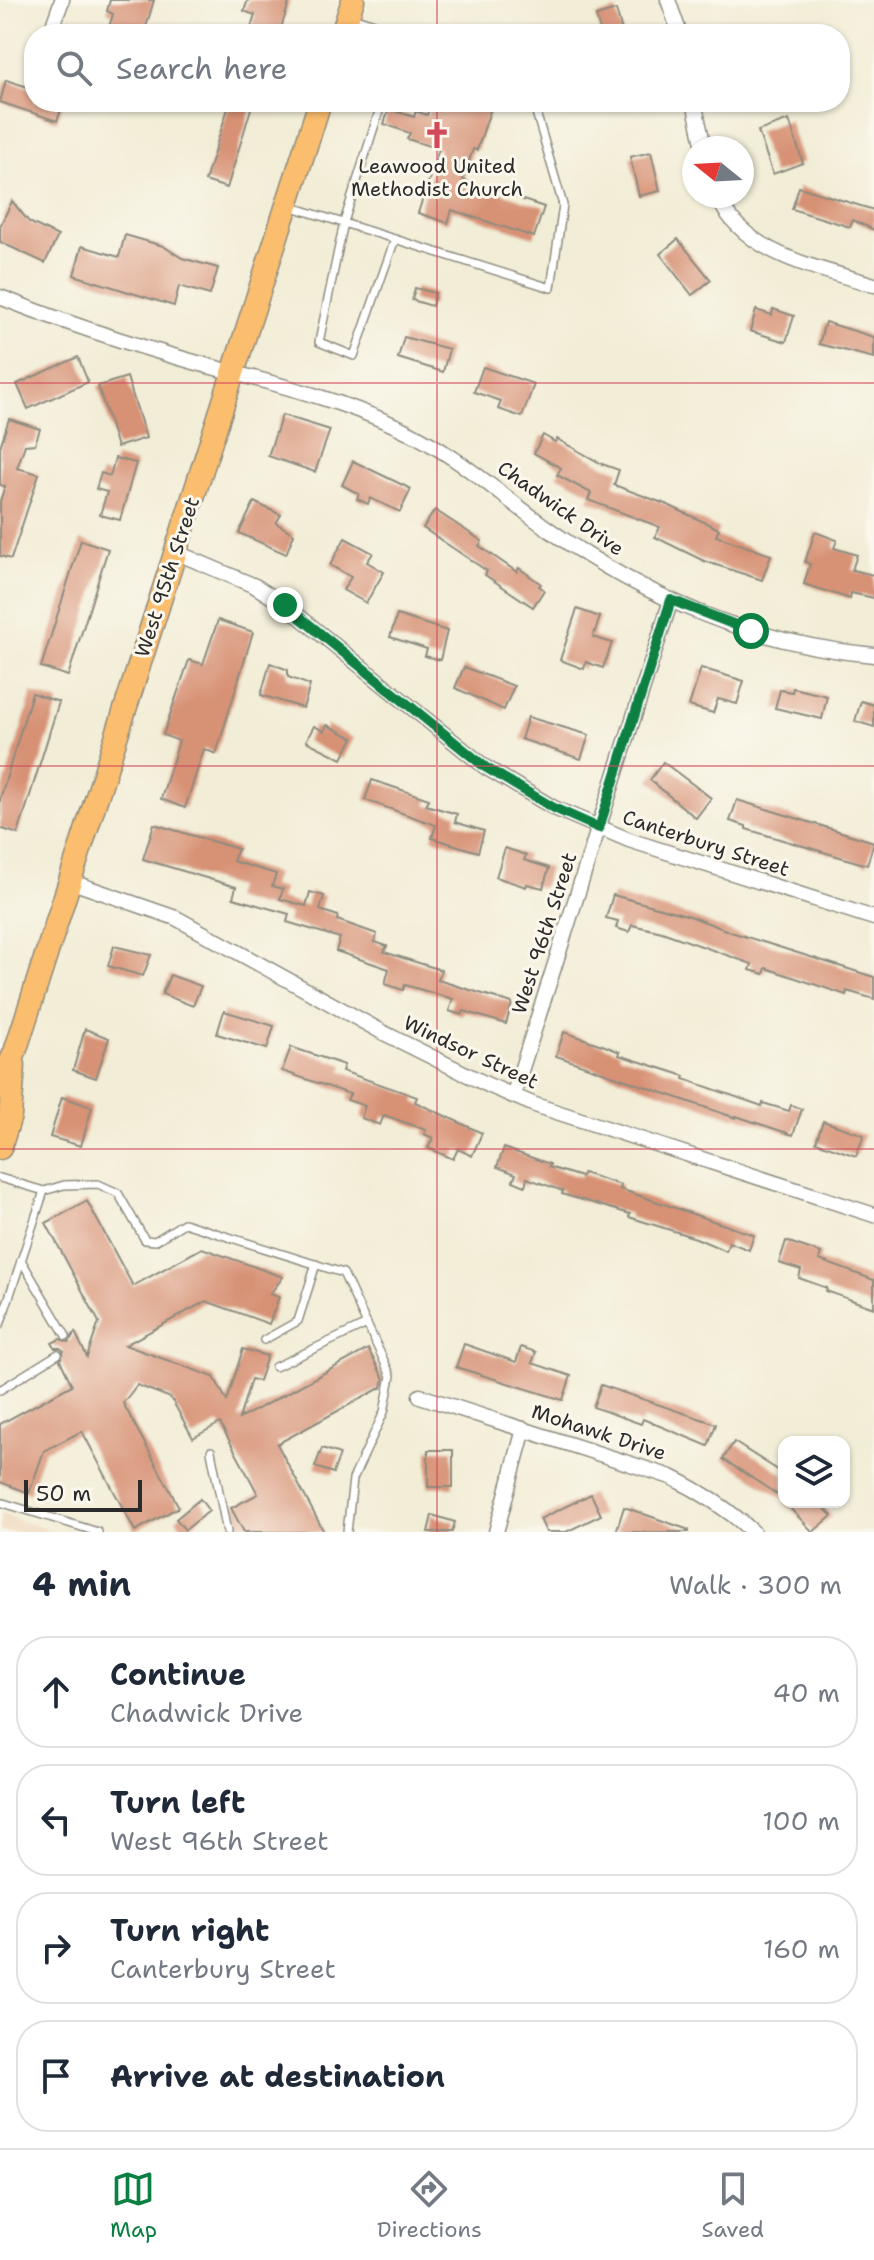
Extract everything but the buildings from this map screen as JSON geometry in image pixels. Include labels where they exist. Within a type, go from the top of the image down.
[{"type":"main road","name":"West 95th Street","points":[[0,1085],[8,1050],[69,881],[317,112]]},
{"type":"main road","name":"West 95th Street","points":[[0,1148],[10,1116],[8,1050]]},
{"type":"street","points":[[53,24],[62,0]]},
{"type":"street","points":[[668,0],[676,24]]},
{"type":"street","points":[[696,112],[701,136]]},
{"type":"street","points":[[725,208],[741,230],[759,245],[874,285]]},
{"type":"street","name":"Chadwick Drive","points":[[0,297],[232,373],[300,389],[399,427],[463,464],[587,555],[640,586],[721,621],[775,638],[813,647],[874,655]]},
{"type":"street","name":"Canterbury Street","points":[[175,552],[255,586],[285,605],[485,767],[554,808],[599,828],[874,918]]},
{"type":"street","name":"West 96th Street","points":[[513,1096],[671,600]]},
{"type":"street","name":"Windsor Street","points":[[69,881],[176,918],[384,1033],[513,1096],[574,1119],[874,1215]]},
{"type":"street","name":"Mohawk Drive","points":[[420,1396],[671,1477],[705,1494],[753,1532]]},
{"type":"street","points":[[496,1532],[524,1429]]},
{"type":"lane","points":[[348,17],[371,24]]},
{"type":"lane","points":[[379,112],[344,222],[319,342],[354,356],[395,239]]},
{"type":"lane","points":[[287,205],[551,288],[563,205],[536,112]]},
{"type":"lane","points":[[0,1178],[44,1191],[64,1185],[98,1184],[118,1193],[145,1240],[155,1241],[184,1223],[343,1273],[391,1376],[384,1412],[353,1479],[347,1532]]},
{"type":"lane","points":[[0,1325],[44,1191]]},
{"type":"lane","points":[[21,1260],[66,1336]]},
{"type":"lane","points":[[264,1340],[298,1321],[316,1264]]},
{"type":"lane","points":[[275,1367],[367,1324]]},
{"type":"lane","points":[[0,1390],[58,1354]]},
{"type":"lane","points":[[211,1451],[227,1532]]},
{"type":"lane","points":[[0,1502],[98,1532]]},
{"type":"shaded area","points":[[0,1514],[56,1532],[0,1532]]},
{"type":"place","name":"Leawood United Methodist Church","points":[[437,135]]},
{"type":"route","points":[[285,605],[485,767],[554,808],[599,828],[671,600],[751,631]]}]
